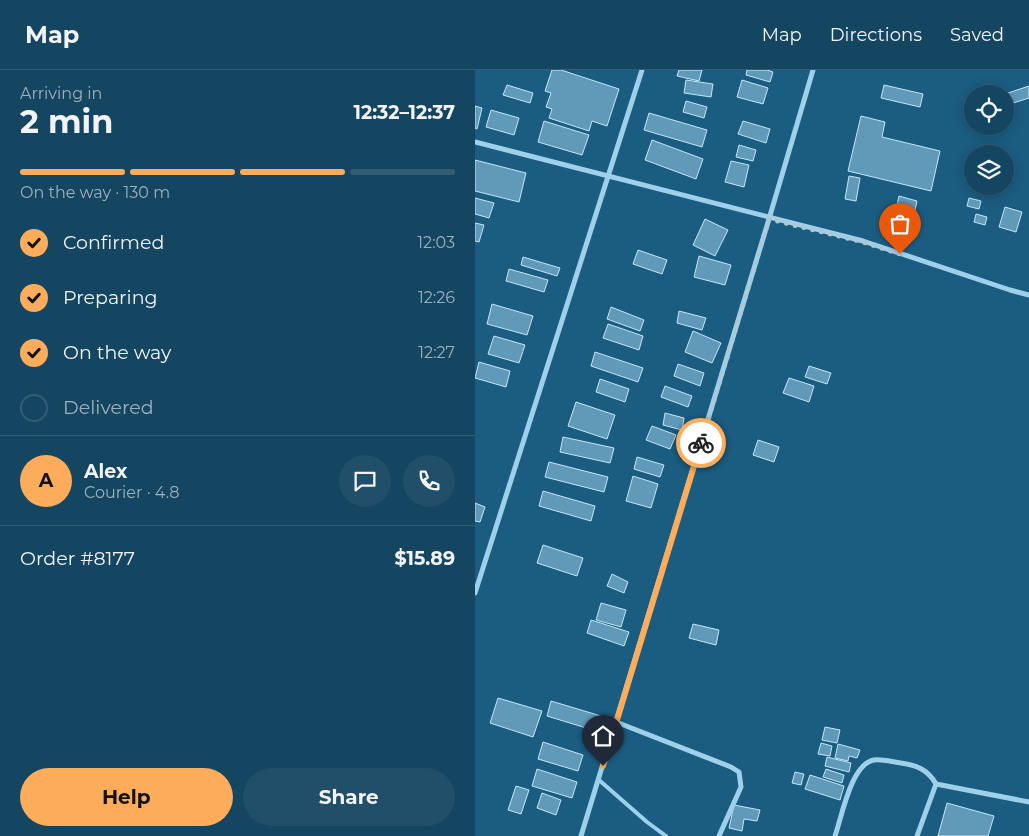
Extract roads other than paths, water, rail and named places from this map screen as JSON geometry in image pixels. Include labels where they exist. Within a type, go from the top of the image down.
[{"type":"street","points":[[475,593],[642,70]]},
{"type":"street","points":[[581,836],[813,70]]},
{"type":"street","points":[[475,142],[863,242],[1029,295]]},
{"type":"street","points":[[616,722],[731,767],[739,772],[741,787],[719,836]]},
{"type":"street","points":[[835,836],[854,777],[863,766],[874,760],[912,765],[930,774],[936,784],[1029,802]]},
{"type":"street","points":[[917,836],[936,784]]},
{"type":"lane","points":[[599,780],[666,836]]}]
